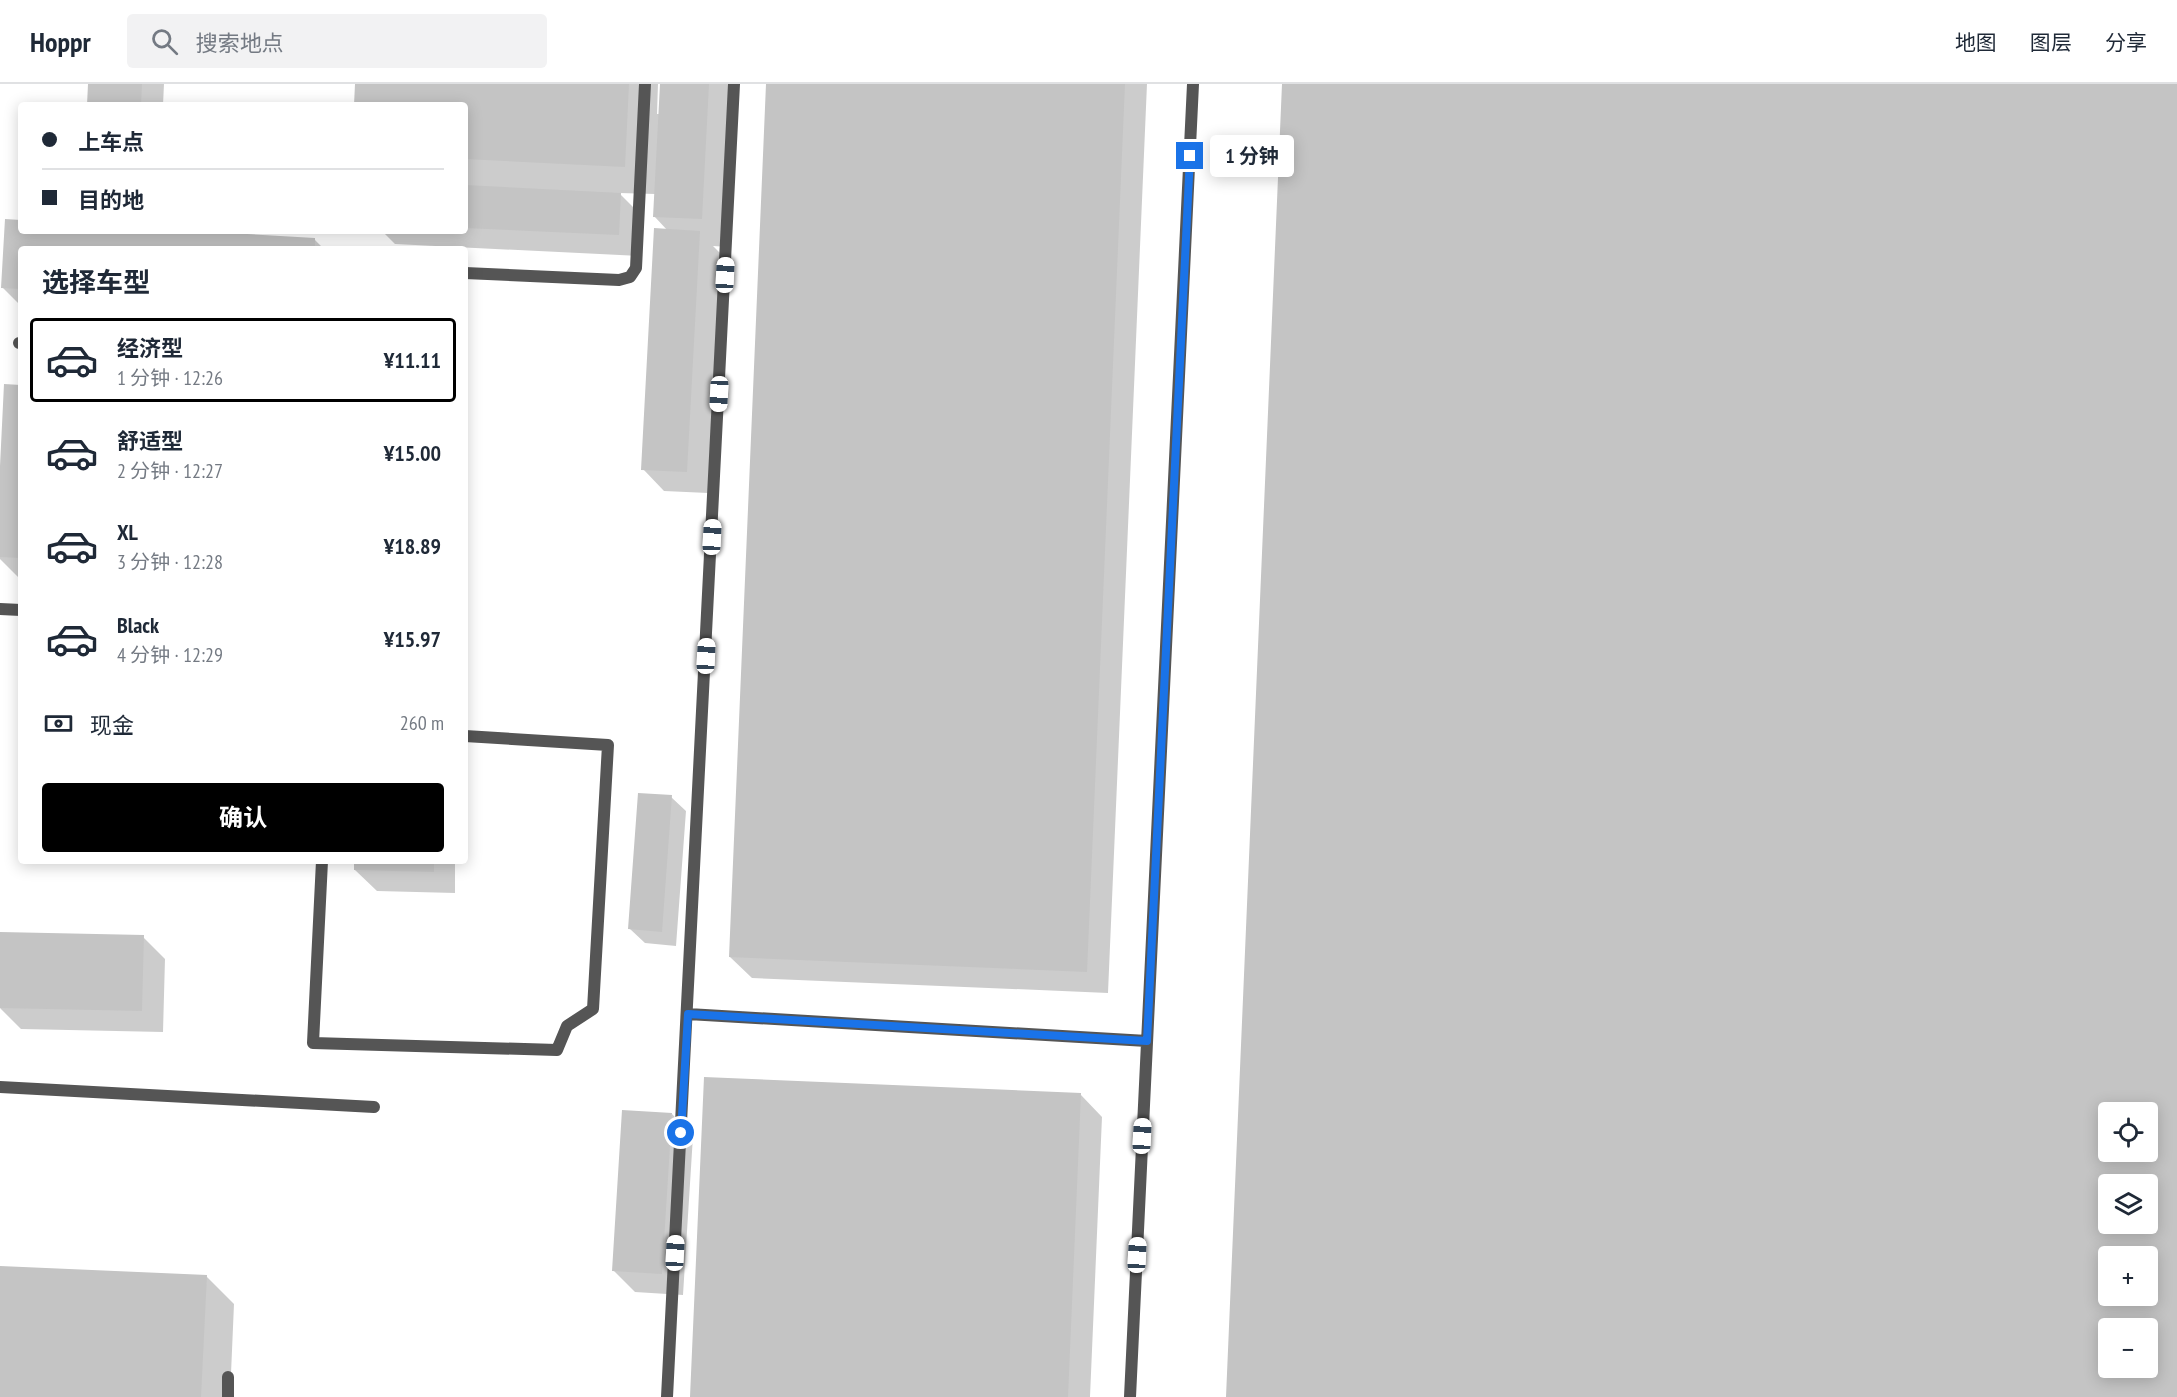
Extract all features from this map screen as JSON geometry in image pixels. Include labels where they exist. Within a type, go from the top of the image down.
[{"type":"lane","points":[[468,273],[620,280],[630,277],[636,268],[645,84]]},
{"type":"lane","points":[[667,1397],[734,84]]},
{"type":"lane","points":[[1130,1397],[1193,84]]},
{"type":"lane","points":[[0,609],[18,610]]},
{"type":"lane","points":[[322,864],[313,1043],[557,1050],[567,1026],[593,1009],[608,745],[468,736]]},
{"type":"lane","points":[[688,1014],[1147,1041]]},
{"type":"lane","points":[[0,1087],[374,1107]]},
{"type":"lane","points":[[228,1377],[228,1397]]},
{"type":"building","points":[[88,84],[142,84],[141,102],[87,102]]},
{"type":"building","points":[[355,84],[629,84],[625,167],[468,159],[468,102],[354,102]]},
{"type":"building","points":[[660,84],[709,84],[702,219],[653,217]]},
{"type":"building","points":[[766,84],[1125,84],[1087,972],[729,957]]},
{"type":"building","points":[[1282,84],[2177,84],[2177,1397],[1226,1397]]},
{"type":"building","points":[[468,185],[621,193],[619,235],[468,228]]},
{"type":"building","points":[[5,219],[18,220],[18,234],[248,234],[315,238],[315,246],[18,246],[18,289],[1,288]]},
{"type":"building","points":[[654,228],[700,231],[687,472],[641,470]]},
{"type":"building","points":[[4,384],[18,385],[18,558],[0,557],[0,466]]},
{"type":"building","points":[[638,793],[672,795],[662,932],[628,929]]},
{"type":"building","points":[[354,864],[434,864],[434,872],[354,870]]},
{"type":"building","points":[[0,932],[144,935],[142,1011],[0,1008]]},
{"type":"building","points":[[704,1077],[1081,1093],[1068,1397],[690,1397]]},
{"type":"building","points":[[622,1110],[672,1113],[662,1274],[612,1271]]},
{"type":"building","points":[[0,1266],[207,1275],[201,1397],[0,1397]]},
{"type":"route","points":[[681,1133],[688,1014],[1147,1041],[1190,156]]}]
